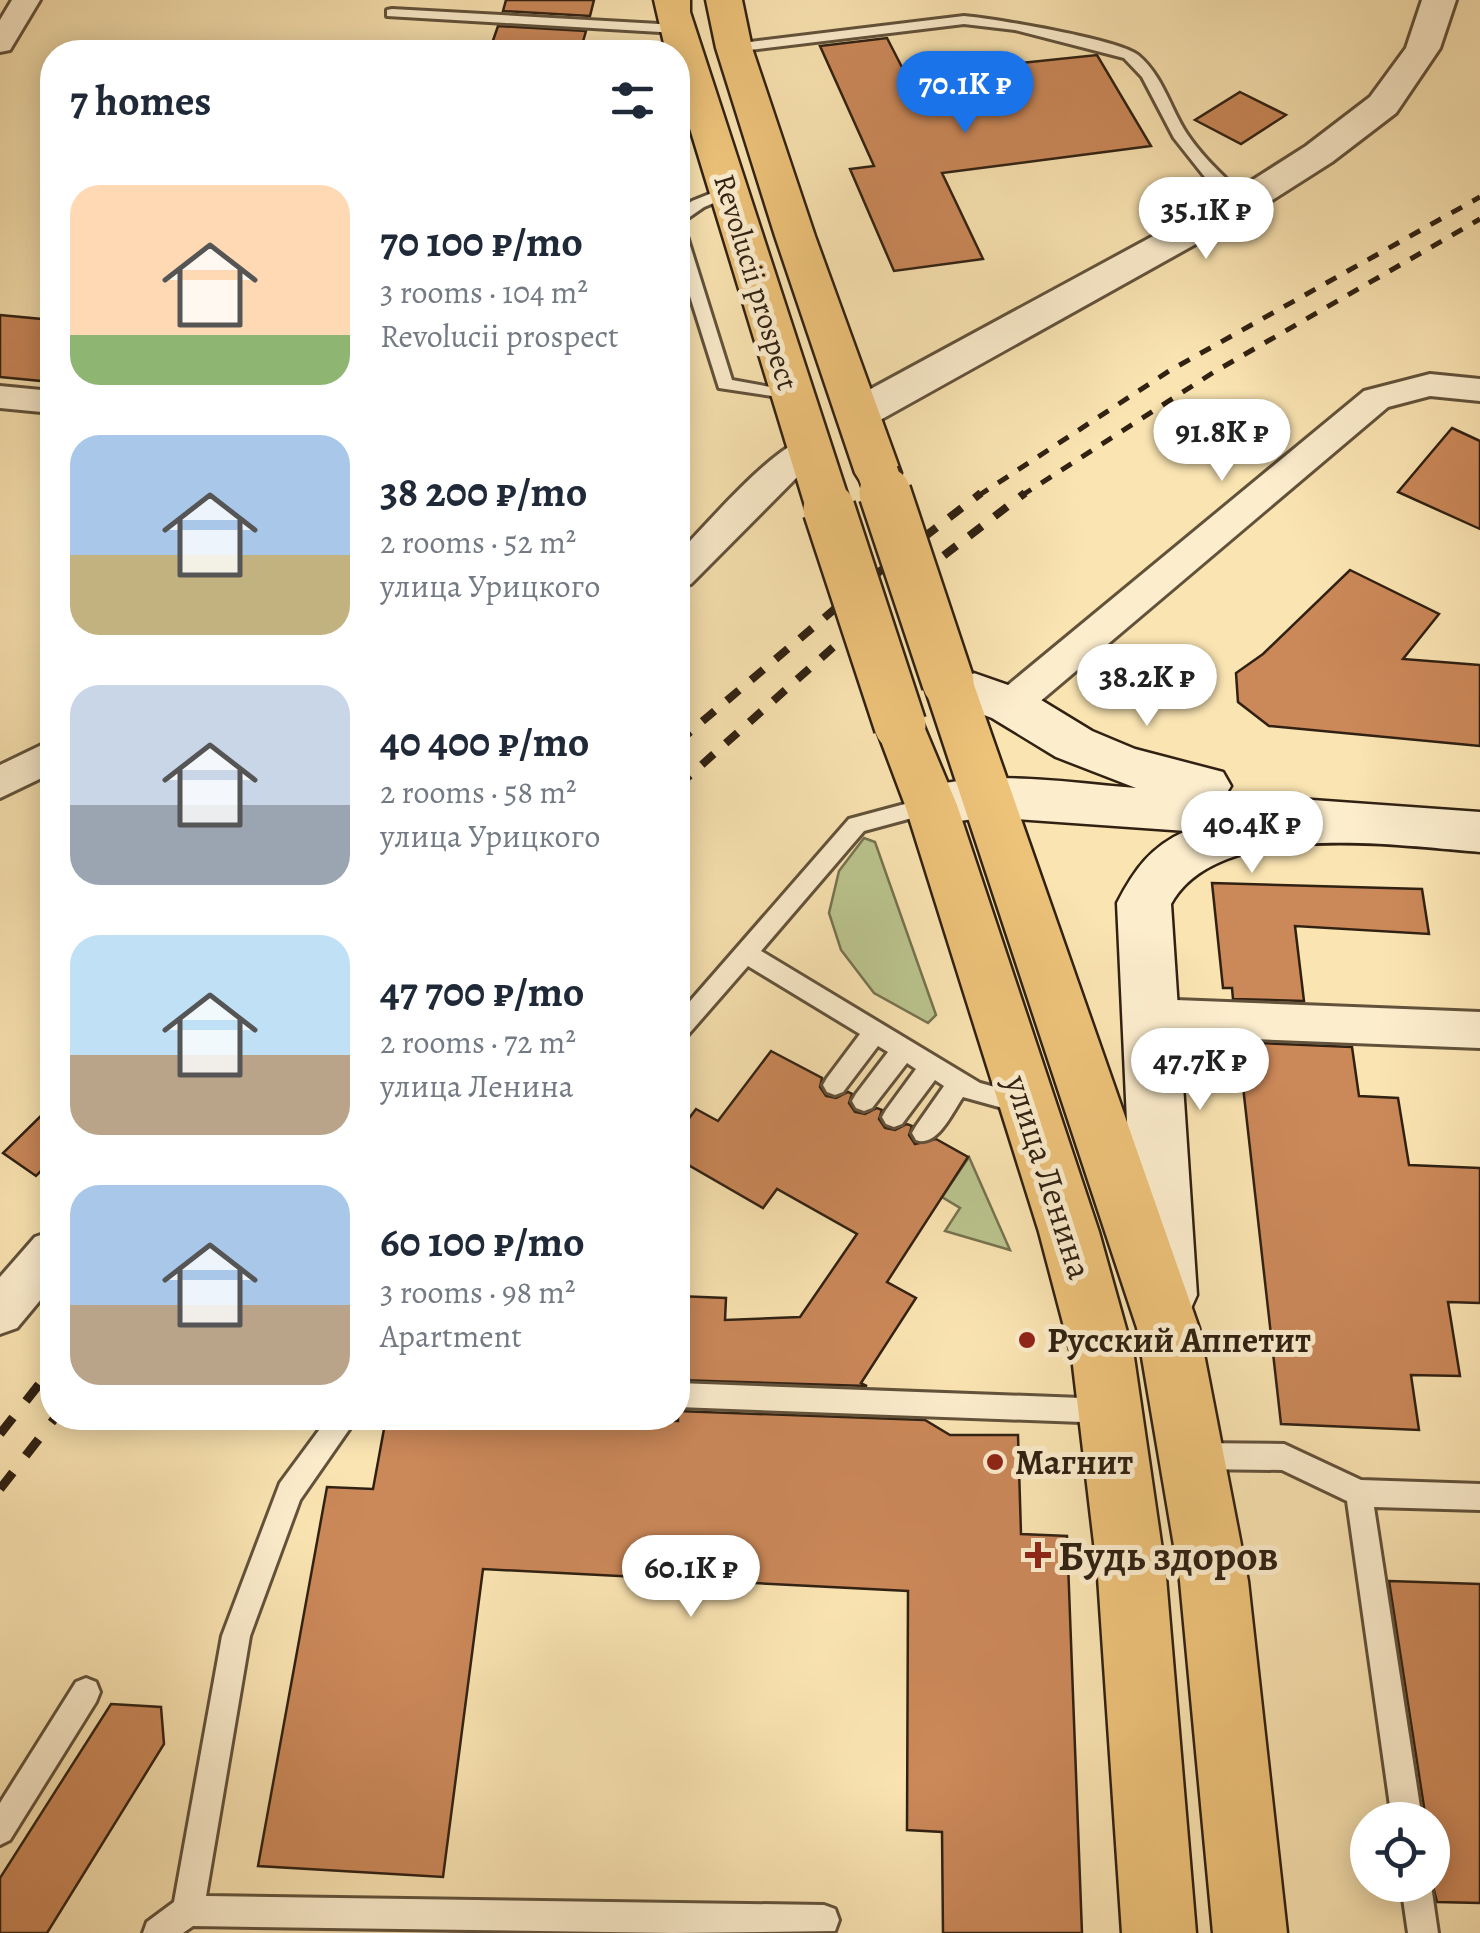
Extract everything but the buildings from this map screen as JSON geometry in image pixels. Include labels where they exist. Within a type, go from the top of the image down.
[{"type":"main road","name":"Revolucii prospect","points":[[724,0],[734,48],[858,414]]},
{"type":"main road","name":"Revolucii prospect","points":[[675,15],[682,40]]},
{"type":"main road","name":"Revolucii prospect","points":[[690,66],[809,448]]},
{"type":"main road","name":"улица Ленина","points":[[858,414],[1168,1328]]},
{"type":"main road","name":"улица Ленина","points":[[809,448],[900,725],[931,805],[1069,1232],[1103,1357],[1132,1577],[1158,1933]]},
{"type":"main road","points":[[948,682],[1010,704],[1074,744],[1124,765],[1334,822]]},
{"type":"main road","points":[[931,805],[988,797],[1480,832]]},
{"type":"main road","name":"улица Ленина","points":[[1250,1933],[1214,1581],[1168,1328],[1144,903],[1167,865],[1213,840],[1334,822]]},
{"type":"street","points":[[858,414],[1242,203],[1319,154],[1383,104],[1423,48],[1439,0]]},
{"type":"street","points":[[0,44],[16,7]]},
{"type":"street","points":[[1010,704],[1376,399],[1430,385],[1480,390]]},
{"type":"street","points":[[0,397],[40,401]]},
{"type":"street","points":[[690,563],[809,448]]},
{"type":"street","points":[[0,783],[40,762]]},
{"type":"street","points":[[1150,1016],[1480,1030]]},
{"type":"street","points":[[0,1312],[40,1266]]},
{"type":"lane","points":[[392,14],[675,15]]},
{"type":"lane","points":[[734,48],[964,20],[1034,30],[1129,55],[1150,74],[1180,135],[1218,183],[1242,203]]},
{"type":"lane","points":[[690,210],[727,192]]},
{"type":"lane","points":[[690,272],[725,384],[792,396]]},
{"type":"lane","points":[[690,1017],[858,825],[931,805]]},
{"type":"lane","points":[[747,954],[974,1092],[1026,1104]]},
{"type":"lane","points":[[835,1085],[875,1032]]},
{"type":"lane","points":[[864,1101],[904,1049]]},
{"type":"lane","points":[[894,1117],[932,1066]]},
{"type":"lane","points":[[924,1133],[960,1082]]},
{"type":"lane","points":[[690,1395],[1112,1411]]},
{"type":"lane","points":[[188,1911],[236,1636],[288,1492],[335,1430]]},
{"type":"lane","points":[[1192,1456],[1284,1457],[1360,1493],[1480,1497]]},
{"type":"lane","points":[[1360,1493],[1404,1802]]},
{"type":"lane","points":[[0,1830],[86,1692]]},
{"type":"lane","points":[[1418,1902],[1423,1933]]},
{"type":"lane","points":[[158,1933],[188,1911],[824,1920]]},
{"type":"green space","points":[[864,838],[875,842],[936,1015],[928,1023],[874,993],[841,950],[829,913],[839,871]]},
{"type":"green space","points":[[969,1157],[1010,1250],[945,1231],[960,1208],[942,1197]]},
{"type":"railway","points":[[978,496],[1169,371],[1480,197]]},
{"type":"railway","points":[[1022,496],[1214,372],[1480,219]]},
{"type":"railway","points":[[690,732],[870,579],[981,493]]},
{"type":"railway","points":[[1022,496],[1025,493]]},
{"type":"railway","points":[[690,775],[886,600],[1022,496]]},
{"type":"railway","points":[[0,1434],[40,1383]]},
{"type":"railway","points":[[0,1489],[46,1430]]},
{"type":"place","name":"Русский Аппетит","points":[[1027,1340]]},
{"type":"place","name":"Магнит","points":[[995,1462]]},
{"type":"place","name":"Будь здоров","points":[[1038,1555]]}]
